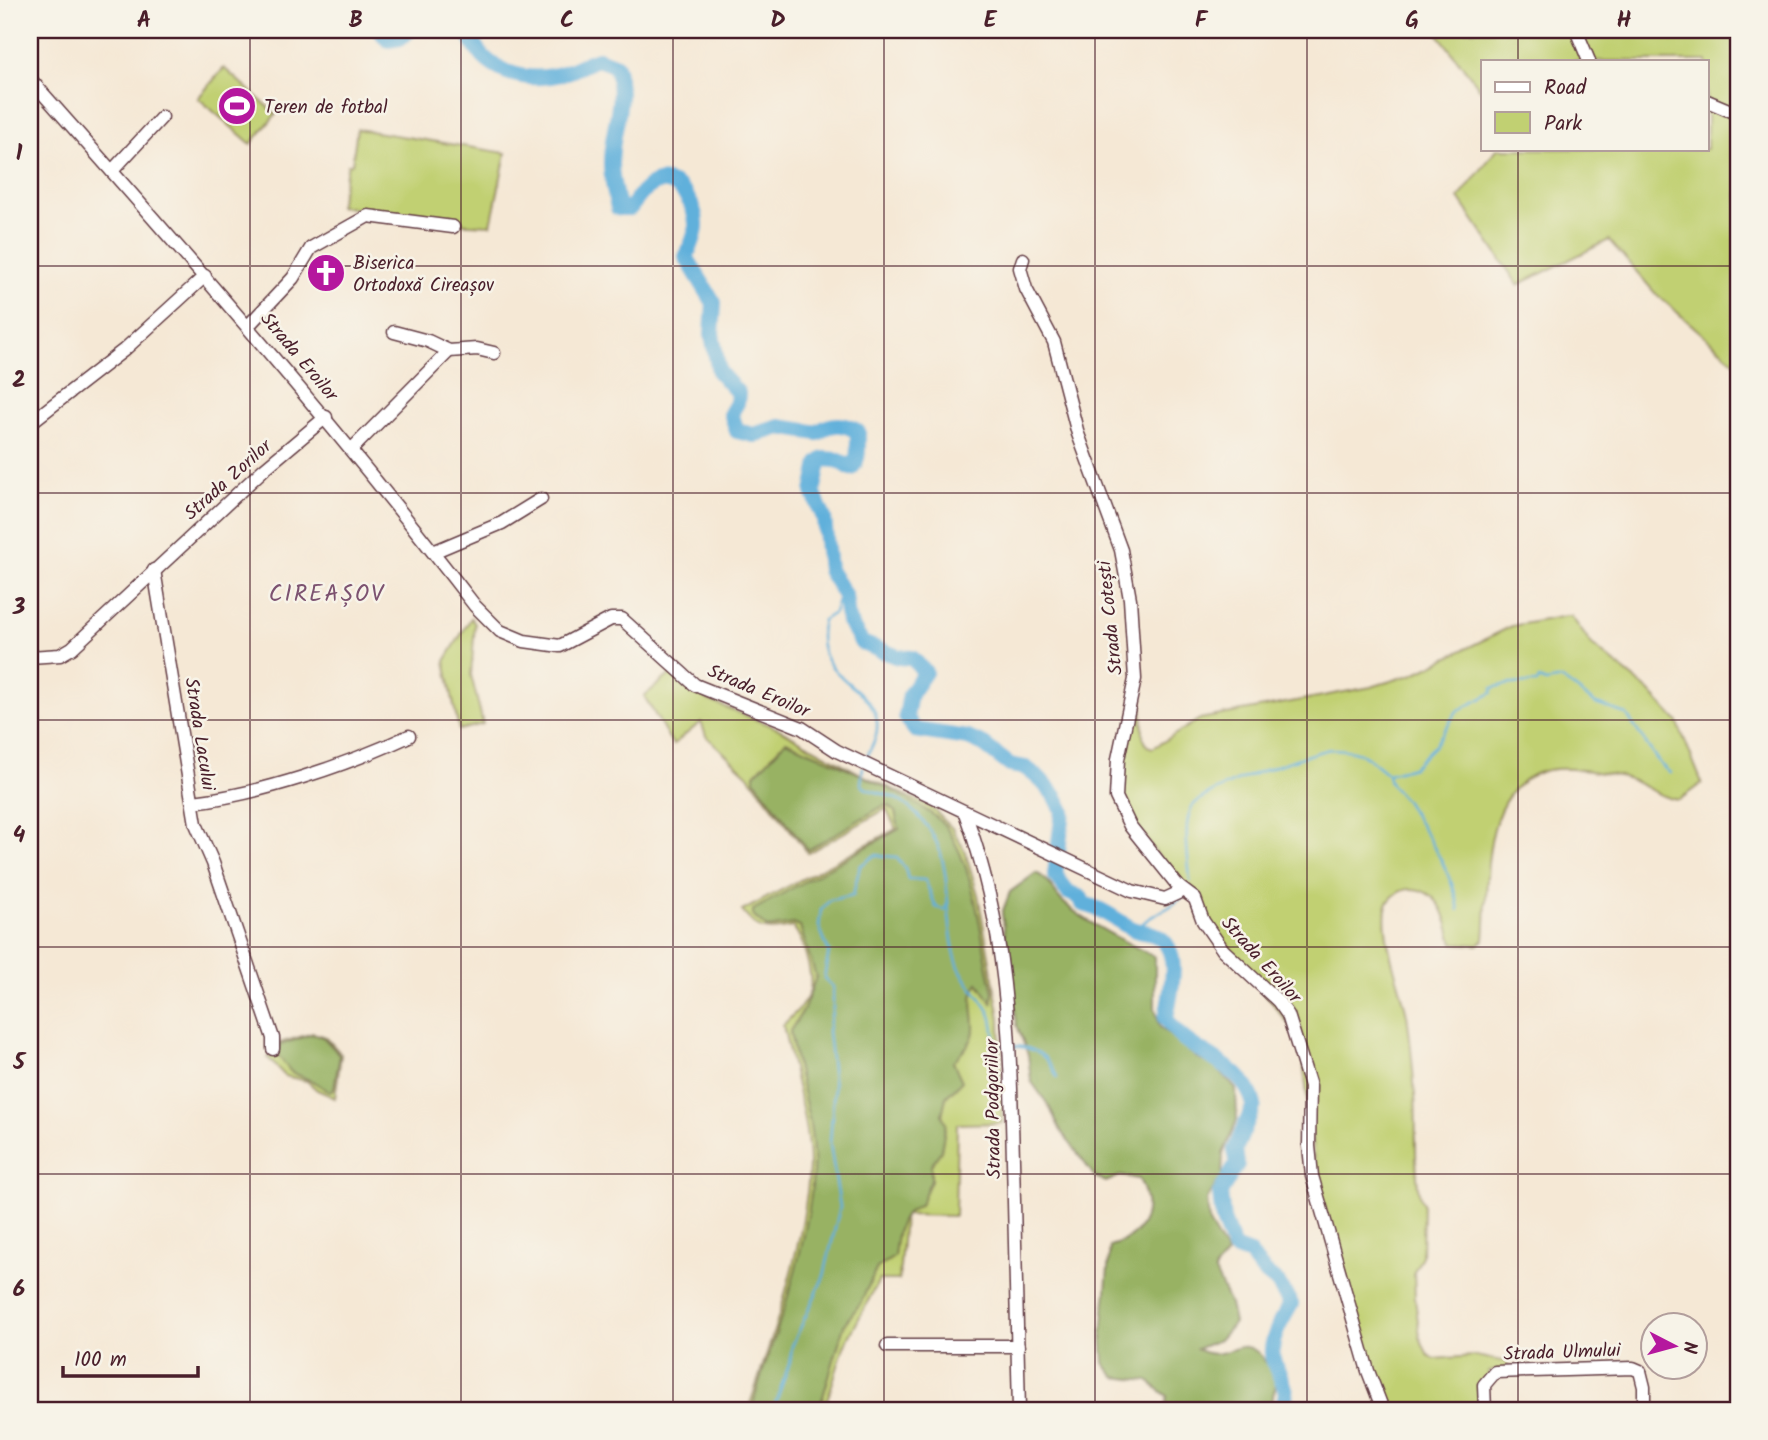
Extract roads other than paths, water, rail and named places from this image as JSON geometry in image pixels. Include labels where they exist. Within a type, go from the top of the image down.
[{"type":"street","points":[[1576,30],[1589,60]]},
{"type":"street","name":"Strada Eroilor","points":[[30,79],[249,325],[352,449],[475,606],[500,631],[524,641],[560,646],[611,619],[622,619],[695,685],[802,728],[864,764],[1132,891],[1165,899],[1178,893],[1179,887],[1195,899],[1203,921],[1223,950],[1278,1001],[1288,1015],[1310,1086],[1309,1146],[1312,1176],[1368,1371],[1383,1410]]},
{"type":"street","points":[[1708,101],[1738,114]]},
{"type":"street","points":[[112,171],[162,117]]},
{"type":"street","points":[[249,325],[293,278],[310,248],[368,216],[453,227]]},
{"type":"street","name":"Strada Cotești","points":[[1023,259],[1020,268],[1026,289],[1054,342],[1078,434],[1121,551],[1128,587],[1135,679],[1118,759],[1116,797],[1130,826],[1179,887]]},
{"type":"street","points":[[30,423],[124,351],[205,276]]},
{"type":"street","points":[[394,332],[428,341],[449,351],[477,349],[494,353]]},
{"type":"street","points":[[352,449],[449,351]]},
{"type":"street","name":"Strada Zorilor","points":[[154,570],[326,417]]},
{"type":"street","points":[[433,552],[502,523],[541,499]]},
{"type":"street","points":[[30,657],[60,655],[72,648],[154,570]]},
{"type":"street","name":"Strada Lacului","points":[[154,570],[197,824],[273,1038],[273,1049]]},
{"type":"street","points":[[193,802],[238,794],[366,756],[409,736]]},
{"type":"street","name":"Strada Podgoriilor","points":[[965,813],[984,869],[1006,981],[1019,1410]]},
{"type":"street","points":[[887,1346],[1017,1346]]},
{"type":"street","name":"Strada Ulmului","points":[[1485,1410],[1485,1385],[1489,1378],[1502,1371],[1633,1368],[1640,1371],[1643,1378],[1644,1410]]},
{"type":"waterway","points":[[380,30],[388,40],[400,38],[410,30]]},
{"type":"waterway","points":[[468,30],[483,56],[507,72],[521,76],[552,76],[598,59],[616,66],[620,92],[611,164],[618,208],[630,208],[646,189],[658,182],[673,184],[690,202],[696,218],[696,230],[686,257],[714,303],[712,334],[719,372],[738,393],[737,403],[731,413],[737,431],[754,435],[780,427],[818,433],[827,427],[838,425],[858,432],[854,464],[851,468],[837,460],[824,459],[819,463],[813,492],[824,518],[829,570],[845,596],[848,620],[862,643],[898,657],[912,658],[925,672],[910,694],[906,717],[915,730],[968,738],[984,745],[1010,765],[1026,768],[1040,779],[1056,797],[1063,811],[1055,875],[1068,892],[1081,898],[1083,904],[1102,911],[1134,930],[1154,934],[1170,951],[1173,974],[1166,1018],[1175,1031],[1187,1041],[1239,1078],[1254,1105],[1235,1150],[1237,1164],[1220,1193],[1223,1220],[1234,1248],[1250,1254],[1263,1271],[1277,1282],[1291,1304],[1274,1338],[1272,1350],[1286,1395],[1277,1410]]},
{"type":"waterway","points":[[841,591],[834,613],[823,620],[821,641],[826,658],[835,671],[869,702],[876,714],[877,730],[865,761]]},
{"type":"waterway","points":[[1190,881],[1187,823],[1192,807],[1200,800],[1257,773],[1331,749],[1358,753],[1388,774],[1413,767],[1435,745],[1457,711],[1492,693],[1493,688],[1503,685],[1537,683],[1539,679],[1546,682],[1562,679],[1596,704],[1626,714],[1660,764],[1670,773]]},
{"type":"waterway","points":[[863,767],[861,784],[865,788],[900,801],[920,817],[933,834],[945,872],[956,959],[962,974],[990,1013],[996,1044],[1005,1046]]},
{"type":"waterway","points":[[1388,775],[1393,787],[1406,802],[1438,854],[1451,881],[1459,910]]},
{"type":"waterway","points":[[773,1410],[790,1362],[792,1346],[824,1276],[840,1207],[830,1144],[834,1087],[828,1031],[833,1007],[833,987],[824,978],[829,952],[819,926],[821,910],[830,900],[853,895],[860,866],[875,855],[896,857],[905,868],[908,879],[925,880],[936,907],[945,910],[947,904]]},
{"type":"waterway","points":[[1136,931],[1146,920],[1183,896]]},
{"type":"waterway","points":[[1012,1046],[1028,1048],[1040,1054],[1057,1077]]},
{"type":"place","name":"Teren de fotbal","points":[[237,106]]},
{"type":"place","name":"Biserica Ortodoxă Cireașov","points":[[326,273]]},
{"type":"district","name":"CIREAȘOV","points":[[327,593]]}]
